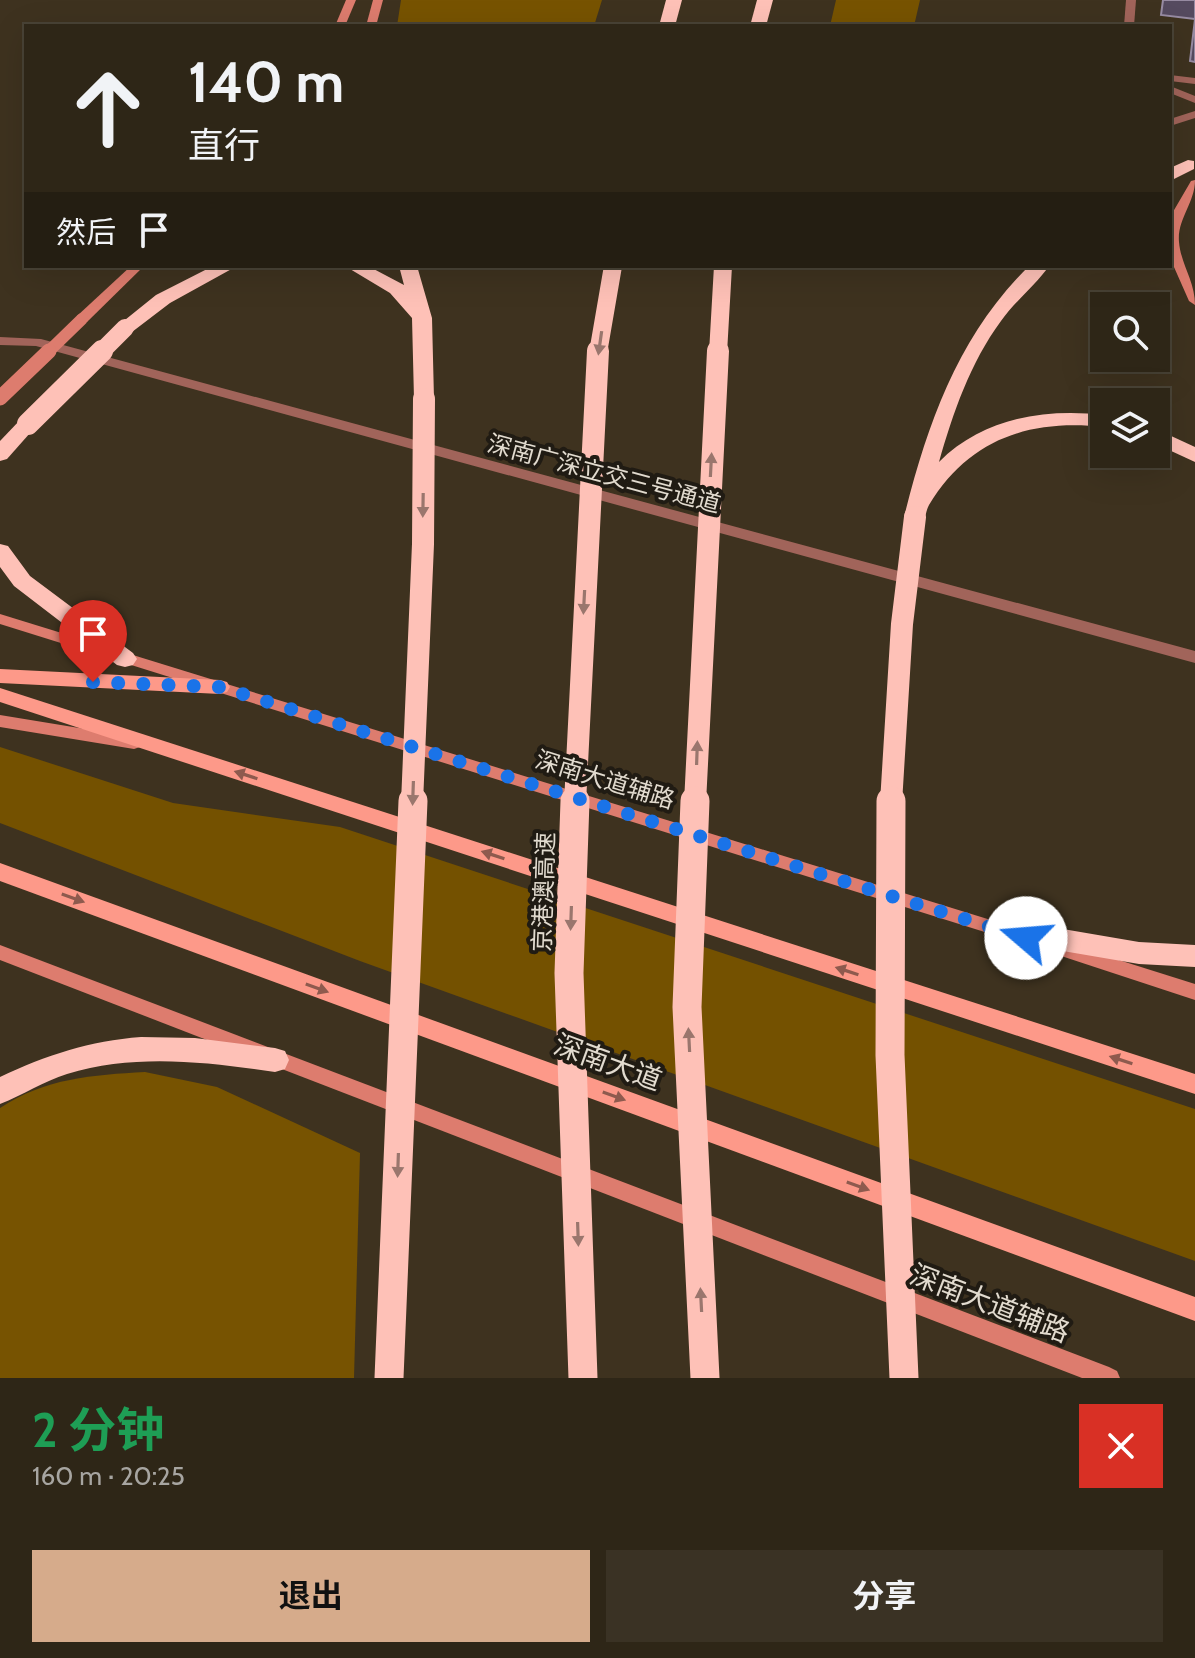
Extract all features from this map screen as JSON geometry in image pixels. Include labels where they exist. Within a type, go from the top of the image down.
[{"type":"highway","points":[[668,24],[674,0]]},
{"type":"highway","points":[[759,24],[765,0]]},
{"type":"highway","points":[[1172,173],[1192,164]]},
{"type":"highway","points":[[0,454],[125,328],[163,299],[223,268]]},
{"type":"highway","points":[[358,268],[397,289],[422,318]]},
{"type":"highway","points":[[389,1378],[423,544],[422,318],[409,268]]},
{"type":"highway","name":"京港澳高速","points":[[583,1378],[569,973],[577,735],[598,348],[613,268]]},
{"type":"highway","points":[[705,1378],[687,1007],[704,583],[723,268]]},
{"type":"highway","points":[[904,1378],[890,1112],[888,841],[897,668],[915,517],[933,440],[955,381],[978,340],[1003,306],[1038,268]]},
{"type":"highway","points":[[915,517],[931,485],[948,463],[990,434],[1039,420],[1067,417],[1090,419]]},
{"type":"highway","points":[[1170,443],[1195,455]]},
{"type":"highway","points":[[0,551],[22,581],[125,659]]},
{"type":"highway","points":[[998,929],[1139,953],[1195,956]]},
{"type":"highway","points":[[0,1091],[62,1063],[121,1051],[191,1048],[275,1060]]},
{"type":"main road","points":[[341,24],[351,0]]},
{"type":"main road","points":[[372,24],[378,0]]},
{"type":"main road","points":[[1172,224],[1195,184]]},
{"type":"main road","points":[[1172,242],[1195,301]]},
{"type":"main road","points":[[0,398],[136,268]]},
{"type":"main road","name":"深南大道辅路","points":[[0,619],[1195,992]]},
{"type":"main road","points":[[0,676],[220,687]]},
{"type":"main road","points":[[0,695],[1195,1084]]},
{"type":"main road","points":[[0,721],[163,748]]},
{"type":"main road","name":"深南大道","points":[[0,872],[1195,1309]]},
{"type":"main road","name":"深南大道辅路","points":[[0,952],[1109,1378]]},
{"type":"lane","points":[[1129,24],[1131,0]]},
{"type":"lane","points":[[1172,78],[1195,81]]},
{"type":"lane","points":[[1172,90],[1195,100]]},
{"type":"lane","points":[[1172,122],[1195,114]]},
{"type":"lane","name":"深南广深立交三号通道","points":[[0,341],[36,342],[1195,657]]},
{"type":"shaded area","points":[[401,0],[602,0],[595,24],[397,24]]},
{"type":"shaded area","points":[[836,0],[920,0],[914,24],[830,24]]},
{"type":"shaded area","points":[[0,747],[173,803],[340,827],[1195,1109],[1195,1261],[360,961],[0,823]]},
{"type":"shaded area","points":[[145,1072],[217,1087],[360,1153],[354,1378],[0,1378],[0,1108],[52,1084]]},
{"type":"building","points":[[1163,0],[1195,0],[1195,19],[1161,15]]},
{"type":"building","points":[[1195,19],[1195,62],[1190,61]]},
{"type":"route","points":[[93,682],[220,687],[1026,938]]}]
